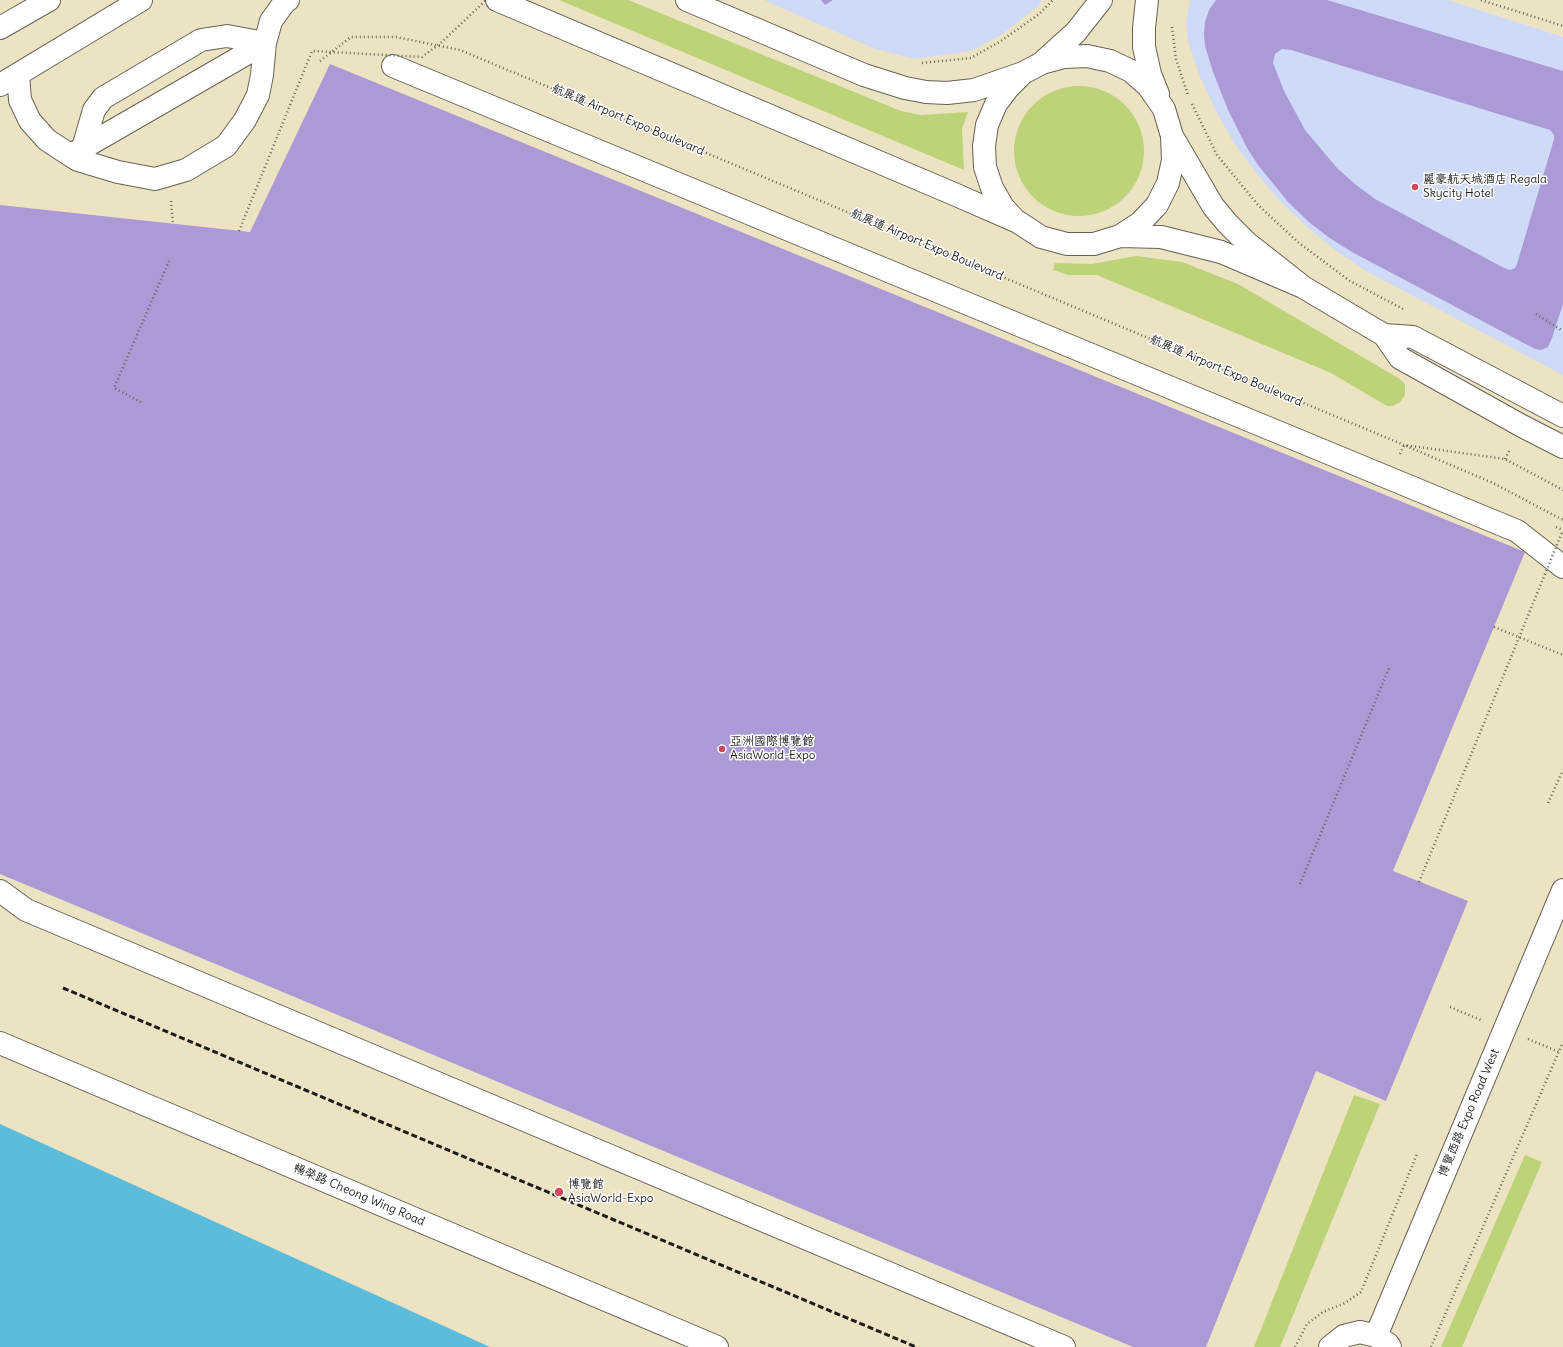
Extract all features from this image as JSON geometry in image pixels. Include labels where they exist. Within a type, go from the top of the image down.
[{"type":"street","points":[[0,28],[50,0]]},
{"type":"street","points":[[0,85],[141,0]]},
{"type":"street","points":[[265,43],[227,36],[201,40],[103,98],[94,110],[76,152],[78,160],[118,172],[155,179],[186,170],[226,146],[245,120],[258,95],[262,75],[265,43],[271,21],[284,3],[288,0]]},
{"type":"street","points":[[497,0],[954,194],[1018,222],[1041,236],[1067,244],[1094,244],[1120,236],[1140,223],[1156,205],[1168,183],[1173,160],[1172,136]]},
{"type":"street","points":[[687,0],[864,75],[905,88],[926,92],[947,93],[974,90],[1023,73],[1042,62],[1076,32],[1101,0]]},
{"type":"street","points":[[1147,0],[1144,28],[1144,47],[1150,74],[1164,109],[1172,136],[1213,206],[1227,223],[1247,243],[1303,287],[1384,335],[1400,358],[1522,426],[1563,447]]},
{"type":"street","points":[[76,152],[265,43]]},
{"type":"street","points":[[1042,62],[1064,57],[1087,56],[1110,61],[1131,71],[1148,86],[1164,109]]},
{"type":"street","points":[[393,66],[1517,531],[1563,567]]},
{"type":"street","points":[[1018,222],[1003,207],[992,188],[986,167],[984,146],[987,125],[996,104],[1008,88],[1023,73]]},
{"type":"street","points":[[18,74],[20,100],[30,121],[47,140],[76,152]]},
{"type":"street","points":[[1120,236],[1161,237],[1221,252],[1303,287]]},
{"type":"street","points":[[1384,335],[1412,337],[1563,416]]},
{"type":"street","name":"博覽西路 Expo Road West","points":[[1330,1347],[1344,1336],[1360,1332],[1383,1341],[1563,890]]},
{"type":"street","points":[[0,891],[26,910],[1064,1347]]},
{"type":"street","name":"暢榮路 Cheong Wing Road","points":[[0,1043],[717,1347]]},
{"type":"path","points":[[239,231],[312,51],[422,57],[442,42],[486,0]]},
{"type":"path","points":[[915,65],[936,61],[970,58],[1002,41],[1039,14],[1053,0]]},
{"type":"path","points":[[1481,0],[1563,26]]},
{"type":"path","points":[[1172,23],[1176,59],[1190,99],[1217,155],[1258,205],[1299,243],[1350,281],[1405,310]]},
{"type":"path","name":"航展道 Airport Expo Boulevard","points":[[320,61],[351,37],[396,37],[460,50],[1404,445],[1505,459],[1563,490]]},
{"type":"path","points":[[141,402],[114,388],[169,261]]},
{"type":"path","points":[[1536,314],[1563,331]]},
{"type":"path","points":[[1404,445],[1493,483],[1563,520]]},
{"type":"path","points":[[1419,882],[1563,530]]},
{"type":"path","points":[[1494,627],[1563,655]]},
{"type":"path","points":[[1300,884],[1388,668]]},
{"type":"path","points":[[1548,803],[1563,770]]},
{"type":"path","points":[[1431,1347],[1563,1042]]},
{"type":"path","points":[[1295,1347],[1307,1324],[1323,1312],[1345,1303],[1361,1292],[1417,1154]]},
{"type":"shaded area","points":[[764,0],[1042,0],[1038,6],[1001,35],[971,51],[915,59],[875,49]]},
{"type":"shaded area","name":"麗豪航天城酒店 Regala Skycity Hotel","points":[[1190,0],[1448,0],[1563,37],[1563,375],[1366,271],[1335,250],[1307,227],[1280,201],[1256,173],[1234,143],[1216,111],[1200,77],[1188,41],[1186,22]]},
{"type":"green space","points":[[559,0],[628,0],[901,111],[921,115],[968,112],[962,129],[964,170]]},
{"type":"green space","points":[[1079,86],[1092,87],[1104,91],[1125,105],[1139,126],[1143,138],[1143,164],[1139,176],[1125,197],[1104,211],[1092,215],[1079,216],[1066,215],[1054,211],[1033,197],[1019,176],[1015,164],[1014,151],[1015,138],[1019,126],[1033,105],[1054,91],[1066,87]]},
{"type":"green space","points":[[1136,256],[1182,262],[1238,284],[1400,379],[1405,384],[1405,395],[1400,402],[1393,406],[1387,406],[1331,373],[1097,275],[1068,275],[1053,270],[1055,263],[1092,264]]},
{"type":"green space","points":[[1354,1095],[1380,1104],[1280,1347],[1254,1347]]},
{"type":"green space","points":[[1525,1155],[1542,1162],[1462,1347],[1441,1347]]},
{"type":"water","points":[[0,1124],[490,1347],[0,1347]]},
{"type":"building","points":[[821,0],[833,0],[825,5]]},
{"type":"building","name":"麗豪航天城酒店 Regala Skycity Hotel","points":[[1216,0],[1327,0],[1563,71],[1563,304],[1548,347],[1541,350],[1535,349],[1352,252],[1331,239],[1310,223],[1289,203],[1258,165],[1247,148],[1228,110],[1213,72],[1205,46],[1205,22],[1209,10]],"holes":[[[1282,49],[1291,50],[1550,130],[1554,135],[1554,139],[1515,268],[1510,270],[1504,268],[1375,199],[1337,168],[1305,130],[1284,91],[1273,63],[1275,54]]]},
{"type":"building","name":"亞洲國際博覽館 AsiaWorld-Expo","points":[[330,64],[1525,552],[1393,871],[1468,901],[1386,1101],[1316,1071],[1206,1347],[1133,1347],[0,874],[0,205],[250,232]]},
{"type":"railway","points":[[63,988],[916,1347]]},
{"type":"place","name":"麗豪航天城酒店 Regala Skycity Hotel","points":[[1415,187]]},
{"type":"place","name":"亞洲國際博覽館 AsiaWorld-Expo","points":[[722,749]]},
{"type":"place","name":"博覽館 AsiaWorld-Expo","points":[[559,1192]]}]
